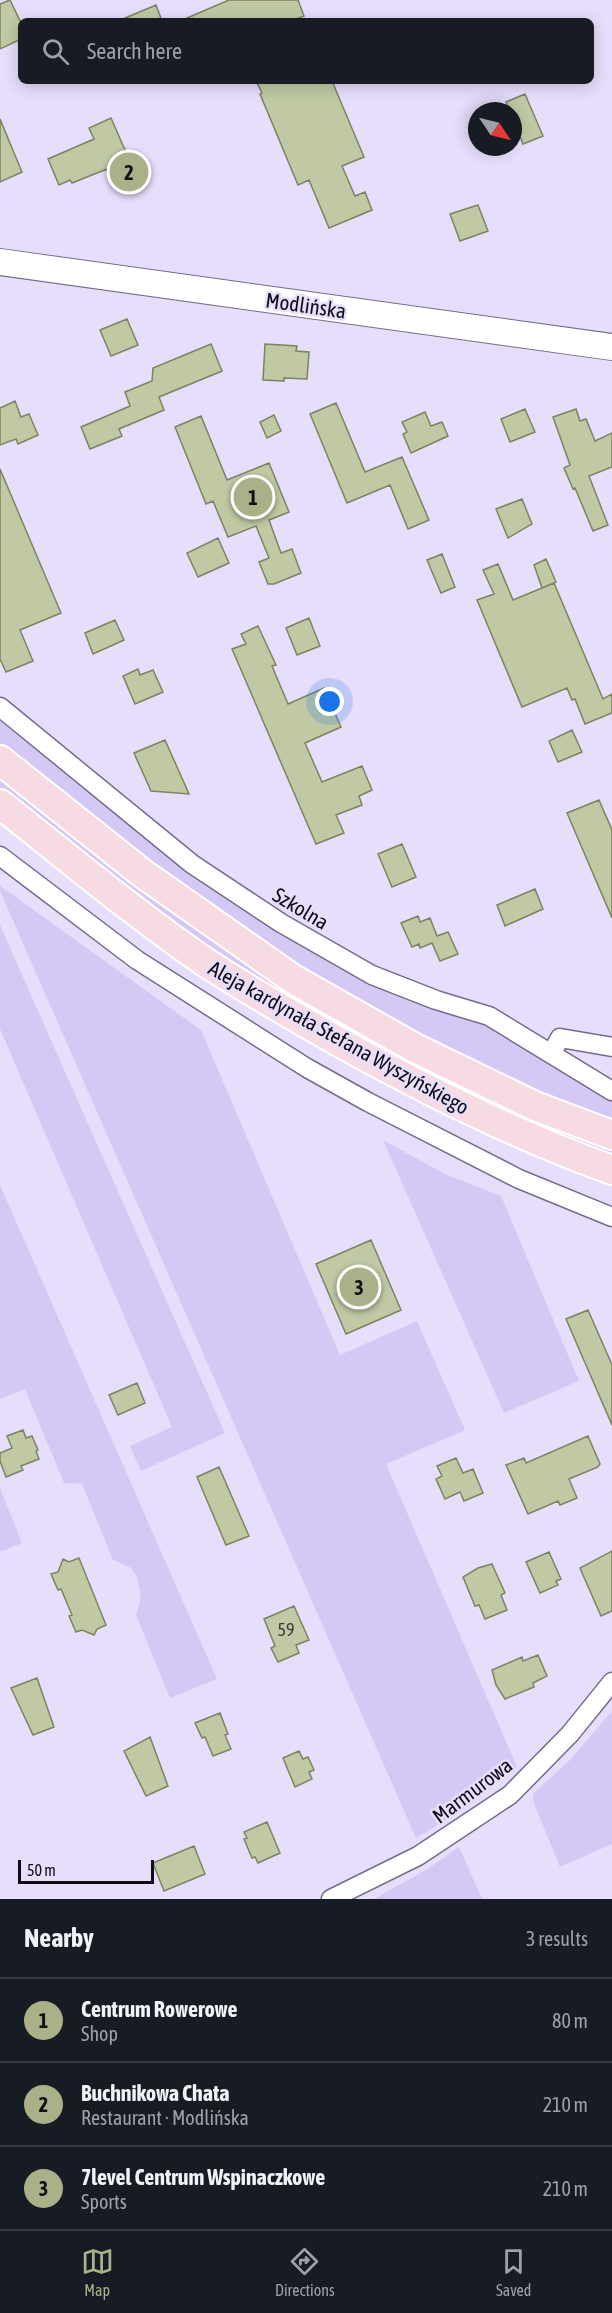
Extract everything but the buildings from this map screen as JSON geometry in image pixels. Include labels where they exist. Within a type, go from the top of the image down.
[{"type":"main road","name":"Modlińska","points":[[0,262],[612,347]]},
{"type":"main road","name":"Aleja kardynała Stefana Wyszyńskiego","points":[[0,760],[142,873],[293,979],[415,1048],[535,1106],[612,1135]]},
{"type":"main road","name":"Aleja kardynała Stefana Wyszyńskiego","points":[[0,804],[142,916],[205,962],[275,1006],[402,1077],[482,1117],[562,1152],[612,1170]]},
{"type":"street","name":"Szkolna","points":[[0,707],[192,864],[281,923],[372,975],[436,1000],[489,1016],[612,1091]]},
{"type":"street","points":[[0,856],[137,960],[307,1068],[368,1102],[519,1179],[612,1216]]},
{"type":"street","points":[[551,1054],[560,1038],[612,1047]]},
{"type":"street","name":"Marmurowa","points":[[331,1899],[418,1856],[510,1795],[570,1734],[612,1682]]},
{"type":"shaded area","points":[[0,719],[187,867],[291,939],[380,988],[500,1032],[612,1099],[612,1124],[410,1031],[331,987],[233,924],[92,820],[0,748]]},
{"type":"shaded area","points":[[0,778],[105,862],[204,932],[612,1149],[612,1159],[457,1092],[325,1022],[197,940],[0,794]]},
{"type":"shaded area","points":[[0,886],[201,1030],[340,1355],[417,1321],[465,1430],[386,1464],[517,1767],[463,1810],[416,1838],[0,891]]},
{"type":"shaded area","points":[[0,925],[225,1433],[141,1471],[130,1446],[172,1427],[0,1029]]},
{"type":"shaded area","points":[[383,1140],[445,1174],[501,1196],[579,1381],[504,1413]]},
{"type":"shaded area","points":[[0,1185],[217,1679],[170,1698],[136,1615],[141,1598],[137,1577],[131,1568],[113,1560],[82,1484],[64,1483],[25,1389],[0,1399]]},
{"type":"shaded area","points":[[0,1488],[22,1543],[0,1552]]},
{"type":"shaded area","points":[[612,1711],[612,1844],[560,1867],[533,1801],[533,1794],[571,1759]]},
{"type":"shaded area","points":[[459,1847],[482,1899],[374,1899],[426,1870]]},
{"type":"place","name":"Buchnikowa Chata","points":[[129,172]]},
{"type":"place","name":"Centrum Rowerowe","points":[[253,497]]},
{"type":"place","name":"7level Centrum Wspinaczkowe","points":[[359,1287]]}]
